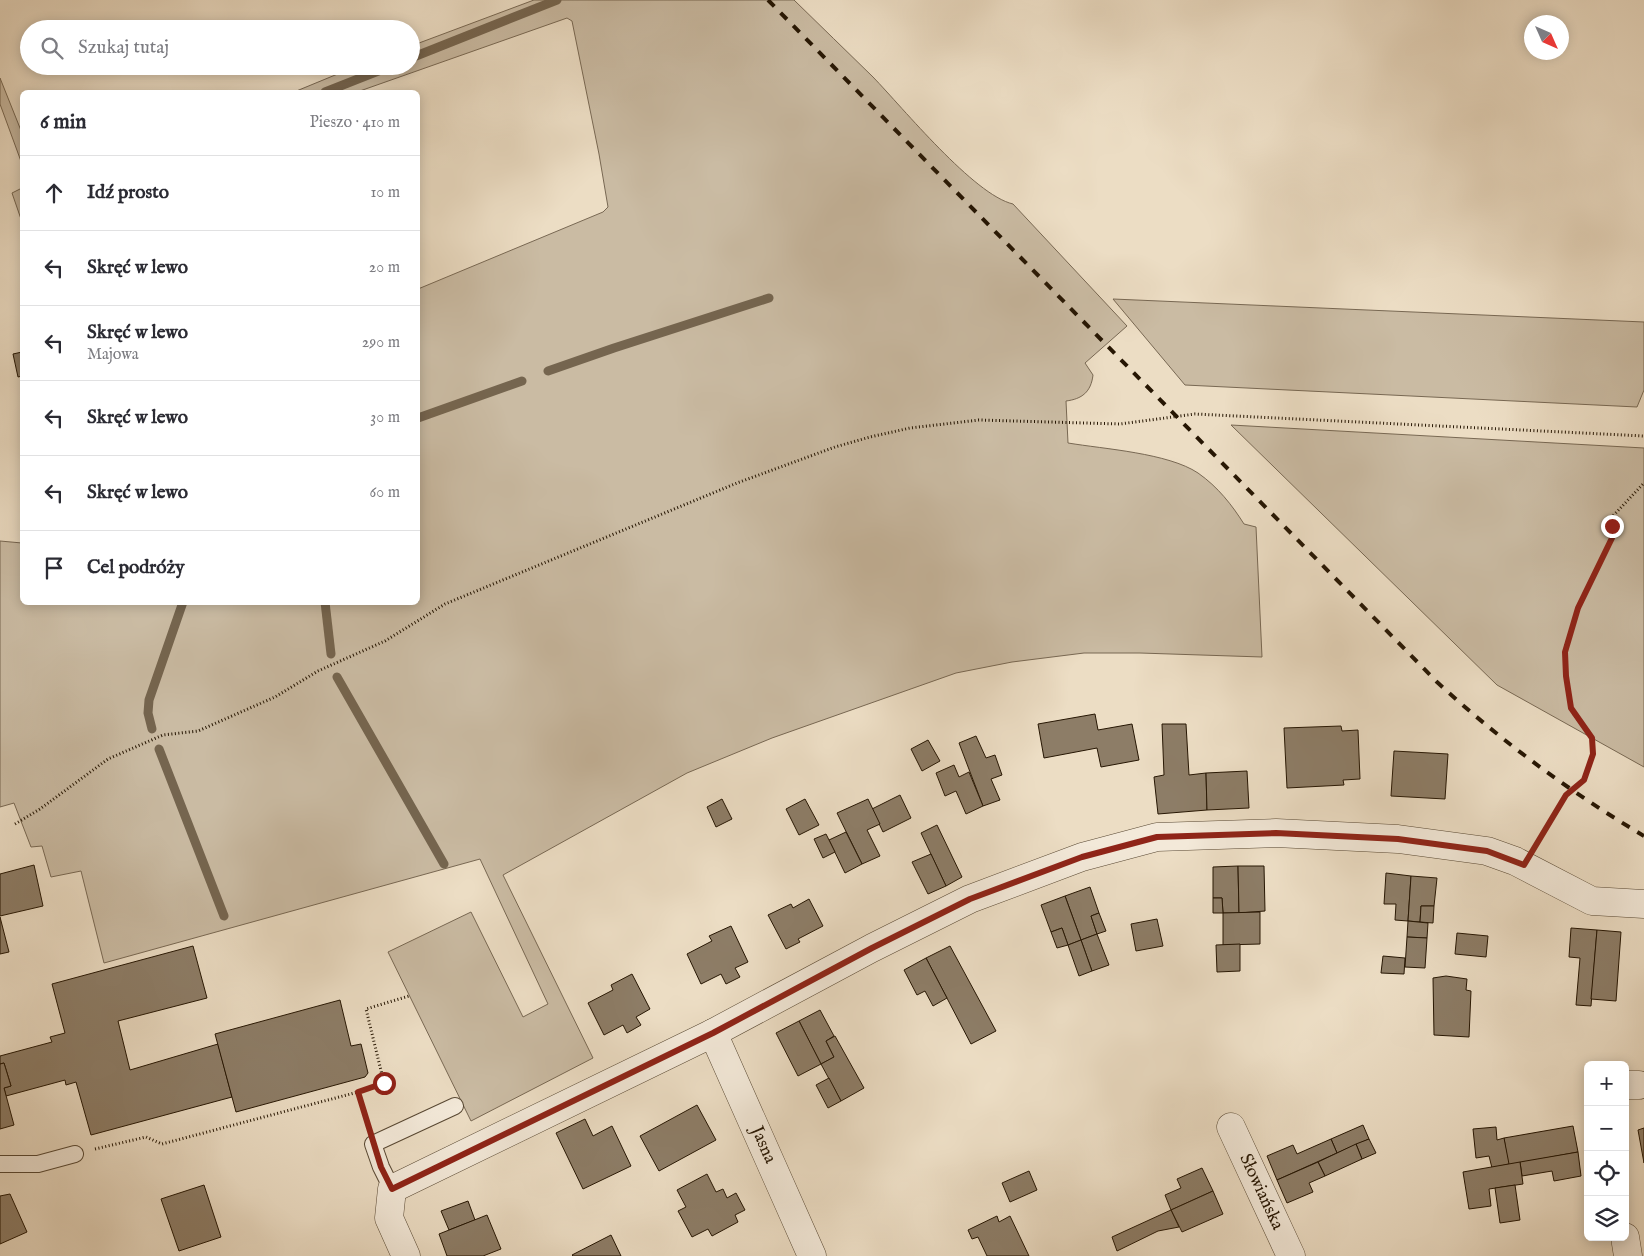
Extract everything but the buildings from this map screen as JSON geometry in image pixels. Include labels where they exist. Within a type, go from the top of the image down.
[{"type":"street","points":[[406,1256],[389,1218],[392,1189],[713,1033],[872,948],[970,899],[1082,857],[1157,837],[1276,833],[1398,839],[1487,851],[1524,865],[1592,901],[1644,904]]},
{"type":"street","name":"Jasna","points":[[713,1033],[812,1256]]},
{"type":"street","name":"Słowiańska","points":[[1231,1127],[1291,1256]]},
{"type":"street","points":[[1626,1241],[1628,1256]]},
{"type":"lane","points":[[392,1189],[381,1167],[373,1144],[455,1106]]},
{"type":"lane","points":[[0,1164],[38,1164],[76,1154]]},
{"type":"path","points":[[15,824],[40,809],[108,759],[163,735],[198,731],[275,697],[318,671],[385,641],[445,604],[737,483],[835,447],[870,437],[910,428],[979,420],[1120,424],[1195,414],[1644,436]]},
{"type":"path","points":[[1524,865],[1566,795],[1584,780],[1593,754],[1592,738],[1571,708],[1565,668],[1566,645],[1578,608],[1612,538],[1613,515],[1644,483]]},
{"type":"path","points":[[76,1154],[146,1137],[162,1144],[358,1092],[384,1083],[366,1009],[409,996]]},
{"type":"path","points":[[358,1092],[373,1144]]},
{"type":"shaded area","points":[[534,0],[794,0],[873,77],[959,168],[997,197],[1013,204],[1127,326],[1085,363],[1093,375],[1088,390],[1077,398],[1066,401],[1068,443],[1153,456],[1185,466],[1205,478],[1218,490],[1244,524],[1256,527],[1262,657],[1084,653],[1012,662],[956,673],[772,738],[687,773],[503,875],[593,1058],[471,1121],[388,952],[471,912],[523,1017],[548,1004],[480,859],[104,963],[81,871],[51,877],[42,846],[31,847],[14,803],[0,807],[0,541],[20,543],[20,605],[420,605],[420,288],[603,212],[608,207],[572,21],[567,18],[420,70],[420,43]]},
{"type":"shaded area","points":[[335,75],[405,75],[363,90],[299,90]]},
{"type":"shaded area","points":[[0,78],[20,128],[20,159],[0,104]]},
{"type":"shaded area","points":[[20,189],[20,216],[12,193]]},
{"type":"shaded area","points":[[1113,299],[1644,322],[1644,390],[1637,407],[1185,385]]},
{"type":"shaded area","points":[[1231,425],[1644,448],[1644,767],[1497,685]]},
{"type":"waterway","points":[[420,54],[557,0]]},
{"type":"waterway","points":[[330,90],[368,75]]},
{"type":"waterway","points":[[548,371],[769,298]]},
{"type":"waterway","points":[[420,417],[522,381]]},
{"type":"waterway","points":[[152,729],[148,713],[149,700],[182,605]]},
{"type":"waterway","points":[[325,605],[331,654]]},
{"type":"waterway","points":[[337,677],[444,864]]},
{"type":"waterway","points":[[159,749],[224,916]]},
{"type":"railway","points":[[768,0],[1437,682],[1486,725],[1537,765],[1589,802],[1644,836]]},
{"type":"route","points":[[384,1083],[358,1092],[381,1167],[392,1189],[713,1033],[872,948],[970,899],[1082,857],[1157,837],[1276,833],[1398,839],[1487,851],[1524,865],[1568,792],[1584,780],[1593,754],[1594,743],[1592,738],[1571,708],[1565,668],[1565,652],[1578,608],[1612,538],[1612,526]]}]
